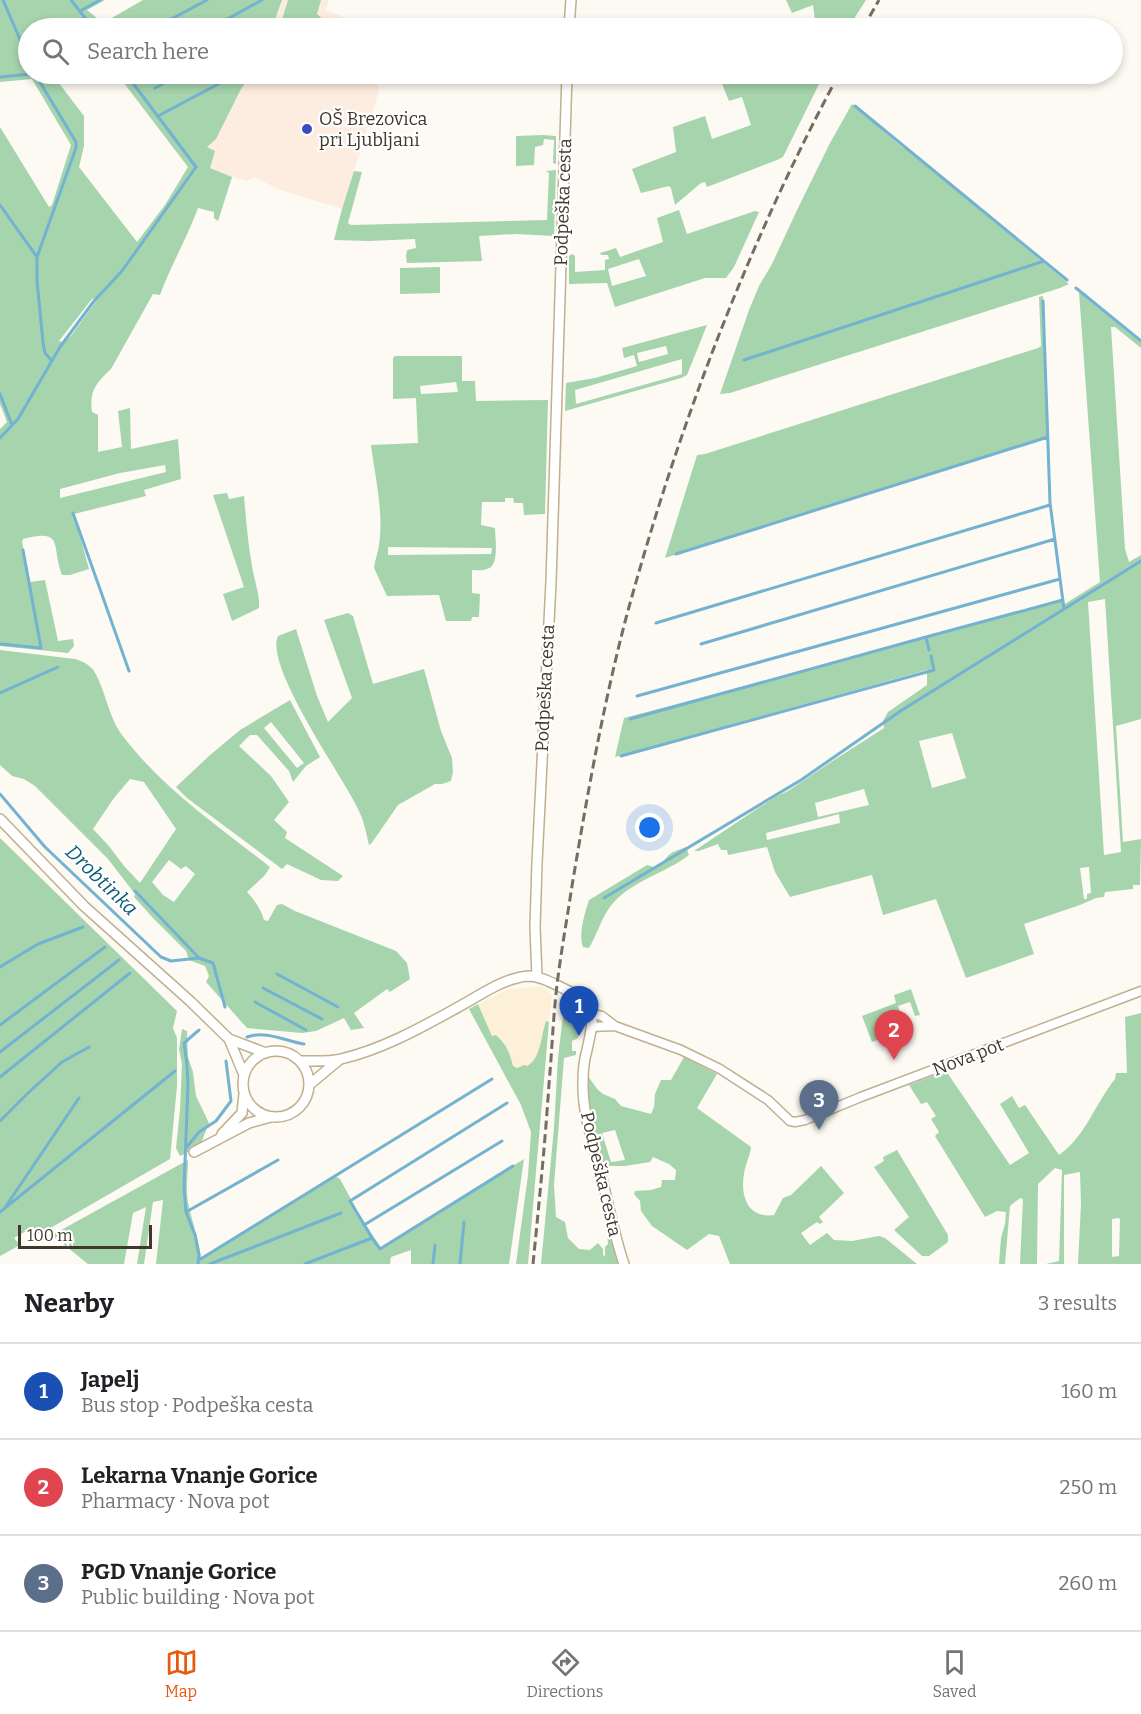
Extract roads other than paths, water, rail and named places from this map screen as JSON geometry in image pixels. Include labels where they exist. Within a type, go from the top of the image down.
[{"type":"main road","points":[[570,18],[571,0]]},
{"type":"main road","name":"Podpeška cesta","points":[[537,977],[535,927],[537,863],[551,572],[567,84]]},
{"type":"main road","points":[[0,819],[84,906],[190,1000],[229,1039],[244,1075]]},
{"type":"main road","points":[[300,1061],[339,1060],[391,1042],[492,988],[522,977],[537,977],[576,994],[587,1004],[592,1014]]},
{"type":"main road","name":"Podpeška cesta","points":[[592,1014],[583,1094],[587,1121],[624,1264]]},
{"type":"main road","points":[[229,1039],[266,1053]]},
{"type":"main road","points":[[219,1138],[242,1113],[244,1075],[256,1058],[266,1053],[287,1053],[306,1068],[309,1084],[307,1097],[293,1113],[282,1117],[260,1114],[244,1094]]},
{"type":"main road","points":[[309,1084],[339,1060]]},
{"type":"main road","points":[[194,1152],[249,1123],[271,1117]]},
{"type":"street","name":"Nova pot","points":[[615,1026],[672,1046],[720,1069],[768,1100],[785,1118],[795,1122],[1141,991]]},
{"type":"street","points":[[592,1014],[602,1016],[615,1026]]},
{"type":"street","points":[[592,1027],[615,1026]]},
{"type":"waterway","points":[[3,0],[18,35]]},
{"type":"waterway","points":[[71,0],[85,18]]},
{"type":"waterway","points":[[80,11],[100,0]]},
{"type":"waterway","points":[[173,18],[207,0]]},
{"type":"waterway","points":[[229,18],[262,0]]},
{"type":"waterway","points":[[0,77],[18,75]]},
{"type":"waterway","points":[[41,84],[76,142],[76,148],[37,257],[43,342],[45,353],[52,361]]},
{"type":"waterway","points":[[0,438],[18,419],[60,347],[94,301],[122,271],[196,167],[134,84]]},
{"type":"waterway","points":[[155,88],[163,84]]},
{"type":"waterway","points":[[158,116],[218,84]]},
{"type":"waterway","points":[[855,106],[1067,280]]},
{"type":"waterway","points":[[0,205],[37,257]]},
{"type":"waterway","points":[[744,360],[1044,261]]},
{"type":"waterway","points":[[1076,288],[1141,341]]},
{"type":"waterway","points":[[1043,301],[1050,503],[1064,609]]},
{"type":"waterway","points":[[0,394],[12,425]]},
{"type":"waterway","points":[[676,554],[1048,437]]},
{"type":"waterway","points":[[656,623],[1050,505]]},
{"type":"waterway","points":[[73,513],[129,671]]},
{"type":"waterway","points":[[701,644],[1055,539]]},
{"type":"waterway","points":[[0,644],[41,648],[23,550]]},
{"type":"waterway","points":[[604,898],[801,780],[902,710],[1141,561]]},
{"type":"waterway","points":[[637,696],[1060,579]]},
{"type":"waterway","points":[[929,650],[926,637],[1063,600]]},
{"type":"waterway","points":[[630,719],[926,637]]},
{"type":"waterway","points":[[621,756],[934,670],[931,656]]},
{"type":"waterway","points":[[0,693],[58,667]]},
{"type":"waterway","name":"Drobtinka","points":[[0,794],[45,847],[161,957],[171,961],[199,958]]},
{"type":"waterway","points":[[135,891],[199,958],[213,963],[225,1007]]},
{"type":"waterway","points":[[0,967],[38,944],[83,927]]},
{"type":"waterway","points":[[0,1025],[105,947]]},
{"type":"waterway","points":[[0,1052],[119,960]]},
{"type":"waterway","points":[[0,1077],[130,973]]},
{"type":"waterway","points":[[277,974],[338,1007]]},
{"type":"waterway","points":[[263,988],[322,1019]]},
{"type":"waterway","points":[[255,1002],[306,1030]]},
{"type":"waterway","name":"Drobtinka","points":[[198,1264],[199,1255],[195,1235],[186,1212],[184,1187],[188,1085],[184,1043],[199,1030]]},
{"type":"waterway","points":[[247,1037],[268,1035],[304,1044]]},
{"type":"waterway","points":[[0,1121],[62,1062],[89,1047]]},
{"type":"waterway","points":[[186,1148],[199,1132],[216,1121],[231,1101],[226,1061]]},
{"type":"waterway","points":[[0,1212],[175,1071]]},
{"type":"waterway","points":[[199,1260],[492,1079]]},
{"type":"waterway","points":[[6,1206],[79,1098]]},
{"type":"waterway","points":[[305,1264],[372,1238],[350,1201],[507,1103]]},
{"type":"waterway","points":[[364,1225],[502,1141]]},
{"type":"waterway","points":[[186,1212],[278,1160]]},
{"type":"waterway","points":[[372,1238],[380,1249],[513,1166]]},
{"type":"waterway","points":[[210,1264],[341,1213]]},
{"type":"waterway","points":[[460,1264],[464,1222]]},
{"type":"waterway","points":[[433,1264],[435,1245]]},
{"type":"railway","points":[[869,18],[879,0]]},
{"type":"railway","points":[[533,1264],[560,960],[596,751],[626,618],[668,478],[717,340],[774,205],[834,84]]},
{"type":"place","name":"OŠ Brezovica pri Ljubljani","points":[[307,129]]},
{"type":"place","name":"Japelj","points":[[579,1036]]},
{"type":"place","name":"Lekarna Vnanje Gorice","points":[[894,1060]]},
{"type":"place","name":"PGD Vnanje Gorice","points":[[819,1130]]}]
